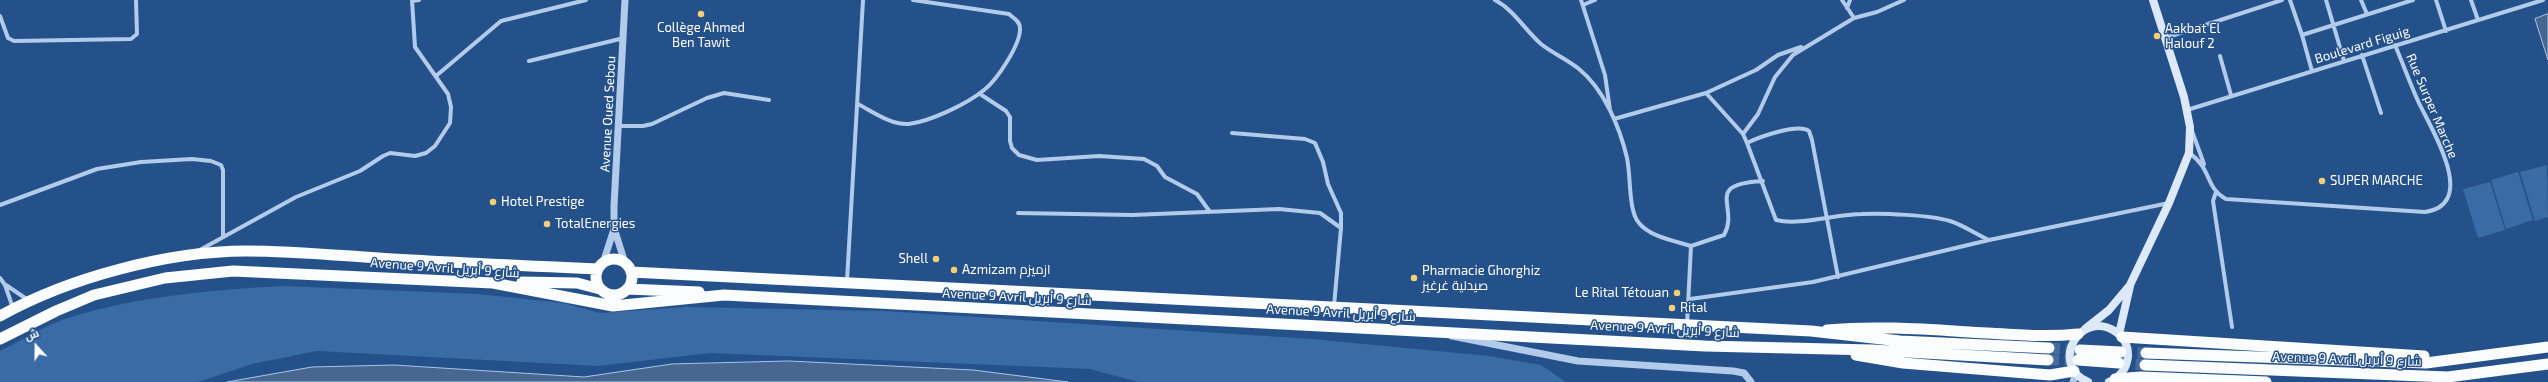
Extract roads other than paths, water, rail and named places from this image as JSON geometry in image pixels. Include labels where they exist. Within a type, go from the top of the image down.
[{"type":"highway","name":"Avenue 9 Avril شارع 9 أبريل","points":[[0,316],[14,309],[120,269],[189,256],[245,251],[600,266]]},
{"type":"highway","points":[[600,288],[596,276],[600,266],[612,259],[628,267],[632,278],[627,289]]},
{"type":"highway","name":"Avenue 9 Avril شارع 9 أبريل","points":[[628,267],[846,283],[1811,331],[1893,341],[2049,348]]},
{"type":"highway","name":"Avenue 9 Avril شارع 9 أبريل","points":[[0,339],[56,311],[94,295],[131,285],[190,274],[263,271],[493,283],[522,287],[613,306],[724,295],[1439,332],[2048,360]]},
{"type":"highway","points":[[493,283],[525,281],[577,283],[600,288],[614,295],[627,289],[724,295]]},
{"type":"highway","points":[[1811,331],[1852,328],[2053,337],[2082,332]]},
{"type":"highway","points":[[2121,336],[2461,359]]},
{"type":"highway","name":"Avenue 9 Avril شارع 9 أبريل","points":[[2146,353],[2426,363],[2548,347]]},
{"type":"highway","points":[[1822,349],[1882,360],[1933,366],[2050,375],[2075,372]]},
{"type":"highway","points":[[2119,363],[2079,355],[2121,352]]},
{"type":"highway","name":"Avenue 9 Avril شارع 9 أبريل","points":[[2145,365],[2448,377],[2548,364]]},
{"type":"highway","points":[[2112,381],[2141,377],[2266,382]]},
{"type":"highway","points":[[2418,382],[2448,377]]},
{"type":"main road","points":[[2088,382],[2075,372],[2070,362],[2070,350],[2082,332],[2109,310],[2130,285],[2169,203],[2189,153],[2190,127],[2187,110],[2153,0]]},
{"type":"main road","points":[[2112,381],[2122,372],[2127,361],[2127,349],[2121,336],[2130,285]]},
{"type":"main road","points":[[2082,332],[2102,326],[2121,336]]},
{"type":"street","points":[[0,16],[8,38],[14,41],[131,39],[137,34],[136,0]]},
{"type":"street","points":[[189,256],[296,197],[354,174],[383,156],[390,153],[415,156],[436,146],[450,123],[451,107],[448,94],[415,47],[412,1],[419,0]]},
{"type":"street","points":[[436,76],[501,21],[586,0]]},
{"type":"street","name":"Avenue Oued Sebou","points":[[600,266],[614,228],[625,0]]},
{"type":"street","points":[[846,283],[864,0]]},
{"type":"street","points":[[858,104],[894,122],[908,124],[942,113],[980,94],[993,82],[1018,40],[1020,27],[1018,22],[1009,14],[913,0]]},
{"type":"street","points":[[1495,0],[1514,14],[1542,45],[1580,70],[1611,113],[1627,158],[1634,212],[1639,223],[1653,234],[1691,246],[1724,235],[1728,228],[1725,197],[1728,192],[1749,182],[1763,181]]},
{"type":"street","points":[[1581,0],[1605,75],[1611,113]]},
{"type":"street","points":[[1582,5],[1595,0]]},
{"type":"street","points":[[1842,0],[1854,18]]},
{"type":"street","points":[[1847,8],[1850,0]]},
{"type":"street","points":[[1743,134],[1758,114],[1782,67],[1793,55],[1805,46],[1854,18],[1877,12],[1904,0]]},
{"type":"street","points":[[2165,38],[2282,0]]},
{"type":"street","points":[[2290,0],[2312,70]]},
{"type":"street","points":[[2326,0],[2344,61]]},
{"type":"street","points":[[2361,0],[2367,14]]},
{"type":"street","points":[[2302,35],[2413,0]]},
{"type":"street","points":[[2436,0],[2446,31]]},
{"type":"street","points":[[2472,0],[2478,20]]},
{"type":"street","name":"Boulevard Figuig","points":[[2187,110],[2231,95],[2446,31],[2543,0]]},
{"type":"street","points":[[529,61],[624,38]]},
{"type":"street","name":"Rue Surper Marche","points":[[2216,192],[2226,199],[2237,201],[2411,211],[2432,211],[2444,204],[2451,185],[2447,163],[2395,45]]},
{"type":"street","points":[[1614,119],[1706,93],[1756,70],[1778,55],[1805,46]]},
{"type":"street","points":[[2362,55],[2381,114]]},
{"type":"street","points":[[2220,56],[2231,95]]},
{"type":"street","points":[[618,126],[643,126],[652,124],[701,101],[724,93],[769,100]]},
{"type":"street","points":[[1706,93],[1743,134],[1763,181],[1776,220],[1826,218],[1862,214],[1950,221],[1989,240]]},
{"type":"street","points":[[980,94],[1006,111],[1010,117],[1010,141],[1012,148],[1019,155],[1037,160],[1099,156],[1144,159],[1157,166],[1165,177],[1197,194],[1210,212]]},
{"type":"street","points":[[2190,127],[2216,192],[2213,202],[2232,327]]},
{"type":"street","points":[[1747,143],[1767,135],[1802,128],[1809,131],[1838,277]]},
{"type":"street","points":[[1232,133],[1305,139],[1315,143],[1323,162],[1328,184],[1341,213],[1334,308]]},
{"type":"street","points":[[2189,153],[2205,166]]},
{"type":"street","points":[[0,205],[97,169],[141,162],[192,159],[212,161],[221,165],[223,170],[224,236]]},
{"type":"street","points":[[1690,299],[1785,287],[1838,277],[1989,240],[2169,203]]},
{"type":"street","points":[[1018,213],[1132,215],[1279,209],[1304,210],[1320,213],[1341,228]]},
{"type":"street","name":"Avenue Oued Sebou","points":[[614,228],[628,267]]},
{"type":"street","points":[[1687,325],[1690,299],[1691,246]]},
{"type":"street","points":[[0,278],[5,285],[14,309]]},
{"type":"street","points":[[5,285],[32,302]]},
{"type":"street","points":[[1439,332],[1480,344],[1578,361],[1733,371],[1744,374],[1751,382]]},
{"type":"street","points":[[2073,382],[2075,372]]},
{"type":"tunnel","points":[[2049,348],[2080,350]]},
{"type":"tunnel","points":[[2121,352],[2146,353]]},
{"type":"tunnel","points":[[2048,360],[2078,360]]},
{"type":"tunnel","points":[[2119,363],[2145,365]]},
{"type":"place","name":"Collège Ahmed Ben Tawit","points":[[701,14]]},
{"type":"place","name":"Aakbat El Halouf 2","points":[[2157,36]]},
{"type":"place","name":"SUPER MARCHE","points":[[2322,181]]},
{"type":"place","name":"Hotel Prestige","points":[[493,202]]},
{"type":"place","name":"TotalEnergies","points":[[547,224]]},
{"type":"place","name":"Shell","points":[[936,259]]},
{"type":"place","name":"Azmizam ازميزم","points":[[954,270]]},
{"type":"place","name":"Pharmacie Ghorghiz صيدلية غرغيز","points":[[1414,278]]},
{"type":"place","name":"Le Rital Tétouan","points":[[1677,293]]},
{"type":"place","name":"Rital","points":[[1672,308]]}]
